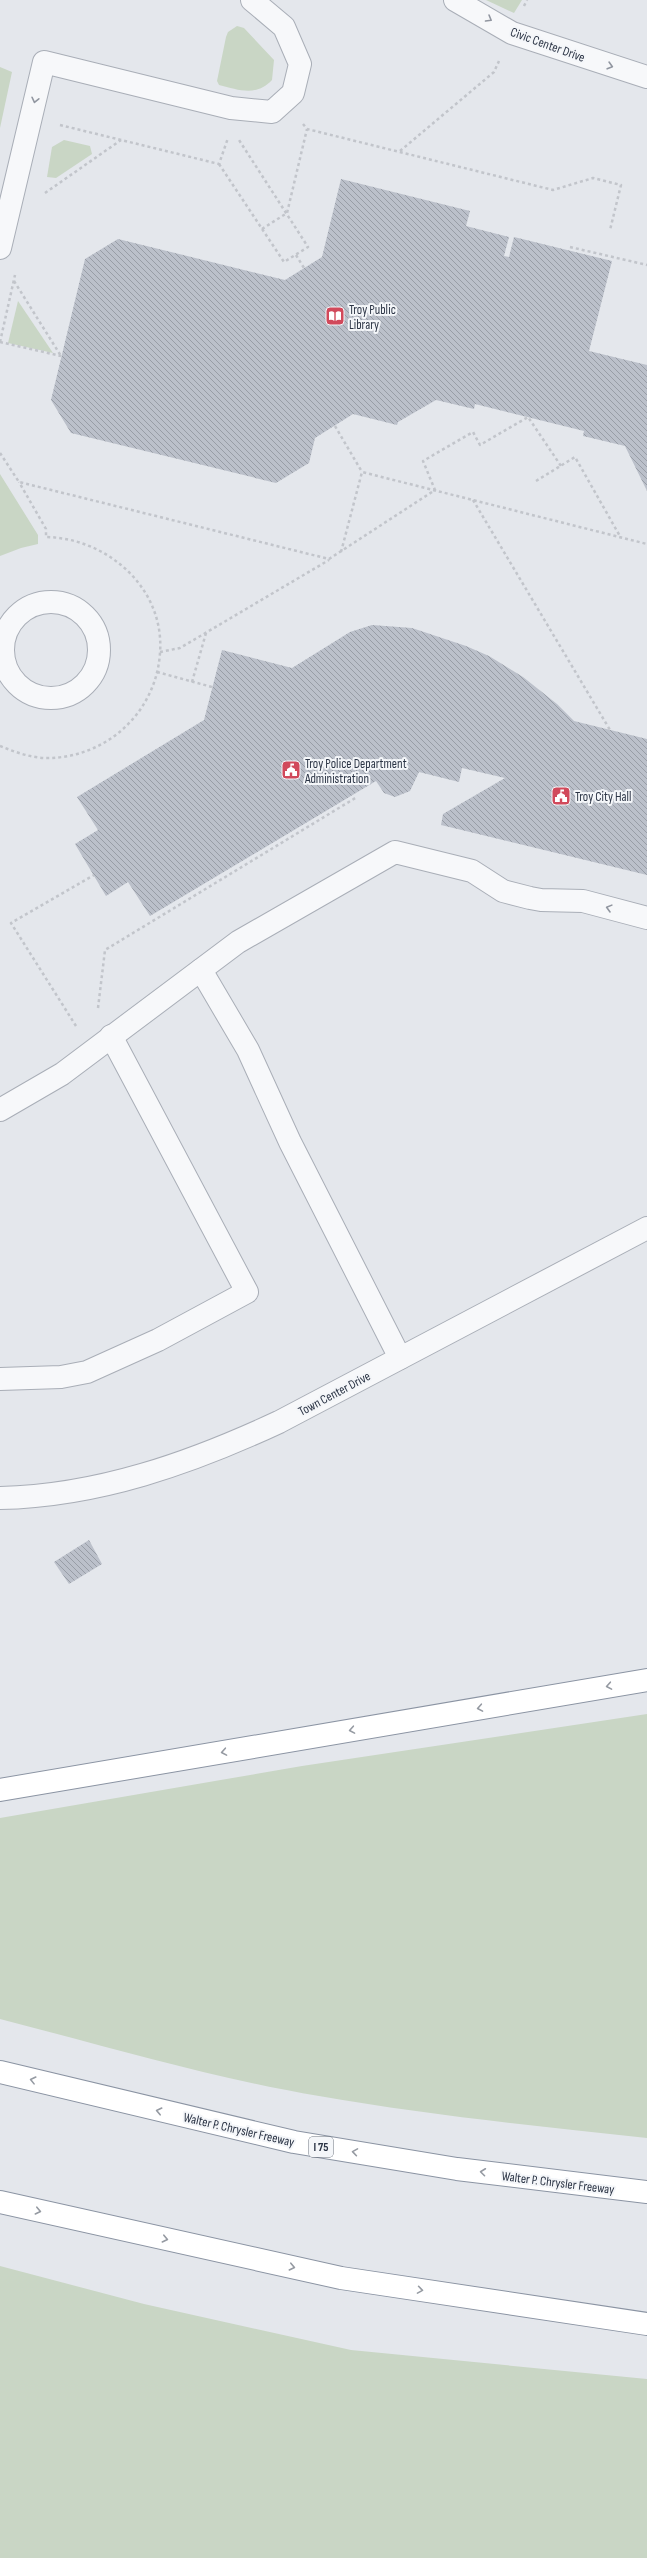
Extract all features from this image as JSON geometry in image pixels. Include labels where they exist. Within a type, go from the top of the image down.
[{"type":"highway","points":[[0,1790],[647,1680]]},
{"type":"highway","name":"Walter P. Chrysler Freeway","points":[[0,2072],[294,2142],[457,2169],[647,2192]]},
{"type":"highway","points":[[0,2202],[341,2278],[647,2324]]},
{"type":"street","points":[[0,248],[44,62],[231,108],[272,112],[294,93],[300,64],[284,27],[252,0]]},
{"type":"street","name":"Civic Center Drive","points":[[455,0],[512,33],[647,76]]},
{"type":"street","points":[[48,602],[63,603],[77,608],[92,625],[99,647],[98,662],[92,676],[82,687],[69,695],[54,699],[39,697],[25,691],[14,681],[6,668],[2,638],[10,624],[20,613],[33,605],[48,602]]},
{"type":"street","points":[[0,1110],[62,1074],[238,942],[395,852],[472,871],[504,890],[540,900],[583,901],[647,918]]},
{"type":"street","points":[[201,970],[248,1050],[290,1142],[400,1358]]},
{"type":"street","points":[[0,1379],[61,1377],[87,1372],[158,1340],[247,1292],[111,1036]]},
{"type":"street","name":"Town Center Drive","points":[[0,1498],[55,1494],[102,1485],[192,1460],[279,1422],[647,1228]]},
{"type":"path","points":[[399,151],[494,72],[501,58]]},
{"type":"path","points":[[299,118],[307,128],[553,190],[593,178],[621,186],[610,230]]},
{"type":"path","points":[[57,124],[219,164],[284,262],[308,247],[238,139]]},
{"type":"path","points":[[262,229],[287,213],[307,128]]},
{"type":"path","points":[[219,164],[231,133]]},
{"type":"path","points":[[44,194],[121,140]]},
{"type":"path","points":[[570,247],[647,265]]},
{"type":"path","points":[[296,255],[304,268]]},
{"type":"path","points":[[14,281],[61,356],[0,342],[15,274]]},
{"type":"path","points":[[435,490],[423,461],[472,432],[480,445],[528,417],[561,466]]},
{"type":"path","points":[[335,426],[362,472],[647,544]]},
{"type":"path","points":[[0,452],[46,529],[46,537],[60,537],[89,544],[105,552],[132,574],[150,602],[160,636],[160,652],[157,672],[143,705],[132,721],[102,745],[83,753],[46,758],[29,756],[0,746]]},
{"type":"path","points":[[536,481],[575,457],[621,538]]},
{"type":"path","points":[[340,552],[362,472]]},
{"type":"path","points":[[19,482],[329,559]]},
{"type":"path","points":[[160,652],[180,648],[329,559],[435,490]]},
{"type":"path","points":[[473,500],[610,730]]},
{"type":"path","points":[[192,682],[206,632]]},
{"type":"path","points":[[157,672],[212,687]]},
{"type":"path","points":[[97,1015],[104,950],[357,797]]},
{"type":"path","points":[[79,1032],[11,923],[94,875]]},
{"type":"green space","points":[[486,0],[522,0],[514,13]]},
{"type":"green space","points":[[237,26],[244,28],[274,60],[272,80],[260,89],[247,91],[240,90],[219,85],[217,81],[226,37],[228,32]]},
{"type":"green space","points":[[0,67],[12,72],[0,128]]},
{"type":"green space","points":[[64,140],[90,146],[92,154],[56,178],[47,177],[52,147]]},
{"type":"green space","points":[[18,301],[53,353],[8,343]]},
{"type":"green space","points":[[0,474],[38,535],[38,544],[21,548],[0,556]]},
{"type":"green space","points":[[647,1714],[647,2138],[441,2114],[360,2103],[279,2089],[159,2061],[0,2019],[0,1818],[302,1766]]},
{"type":"green space","points":[[0,2266],[144,2304],[351,2350],[647,2379],[647,2558],[0,2558]]},
{"type":"building","name":"Troy Public Library","points":[[341,179],[470,211],[466,226],[509,237],[504,256],[509,257],[514,237],[612,261],[589,351],[647,365],[647,491],[625,446],[583,436],[584,431],[475,404],[474,409],[436,400],[398,422],[397,425],[353,414],[315,438],[309,463],[276,483],[71,433],[51,400],[85,259],[118,239],[285,280],[322,257]]},
{"type":"building","name":"Troy Police Department Administration","points":[[372,625],[412,628],[466,646],[489,656],[523,677],[557,704],[574,721],[647,739],[647,875],[441,825],[443,814],[505,778],[462,768],[459,782],[419,772],[410,791],[395,797],[384,793],[376,781],[150,916],[128,882],[106,896],[75,844],[98,830],[77,797],[204,720],[222,650],[292,668],[350,632]]},
{"type":"building","points":[[89,1540],[102,1564],[69,1584],[54,1562]]},
{"type":"place","name":"Troy Public Library","points":[[335,316]]},
{"type":"place","name":"Troy Police Department Administration","points":[[291,770]]},
{"type":"place","name":"Troy City Hall","points":[[561,796]]}]
